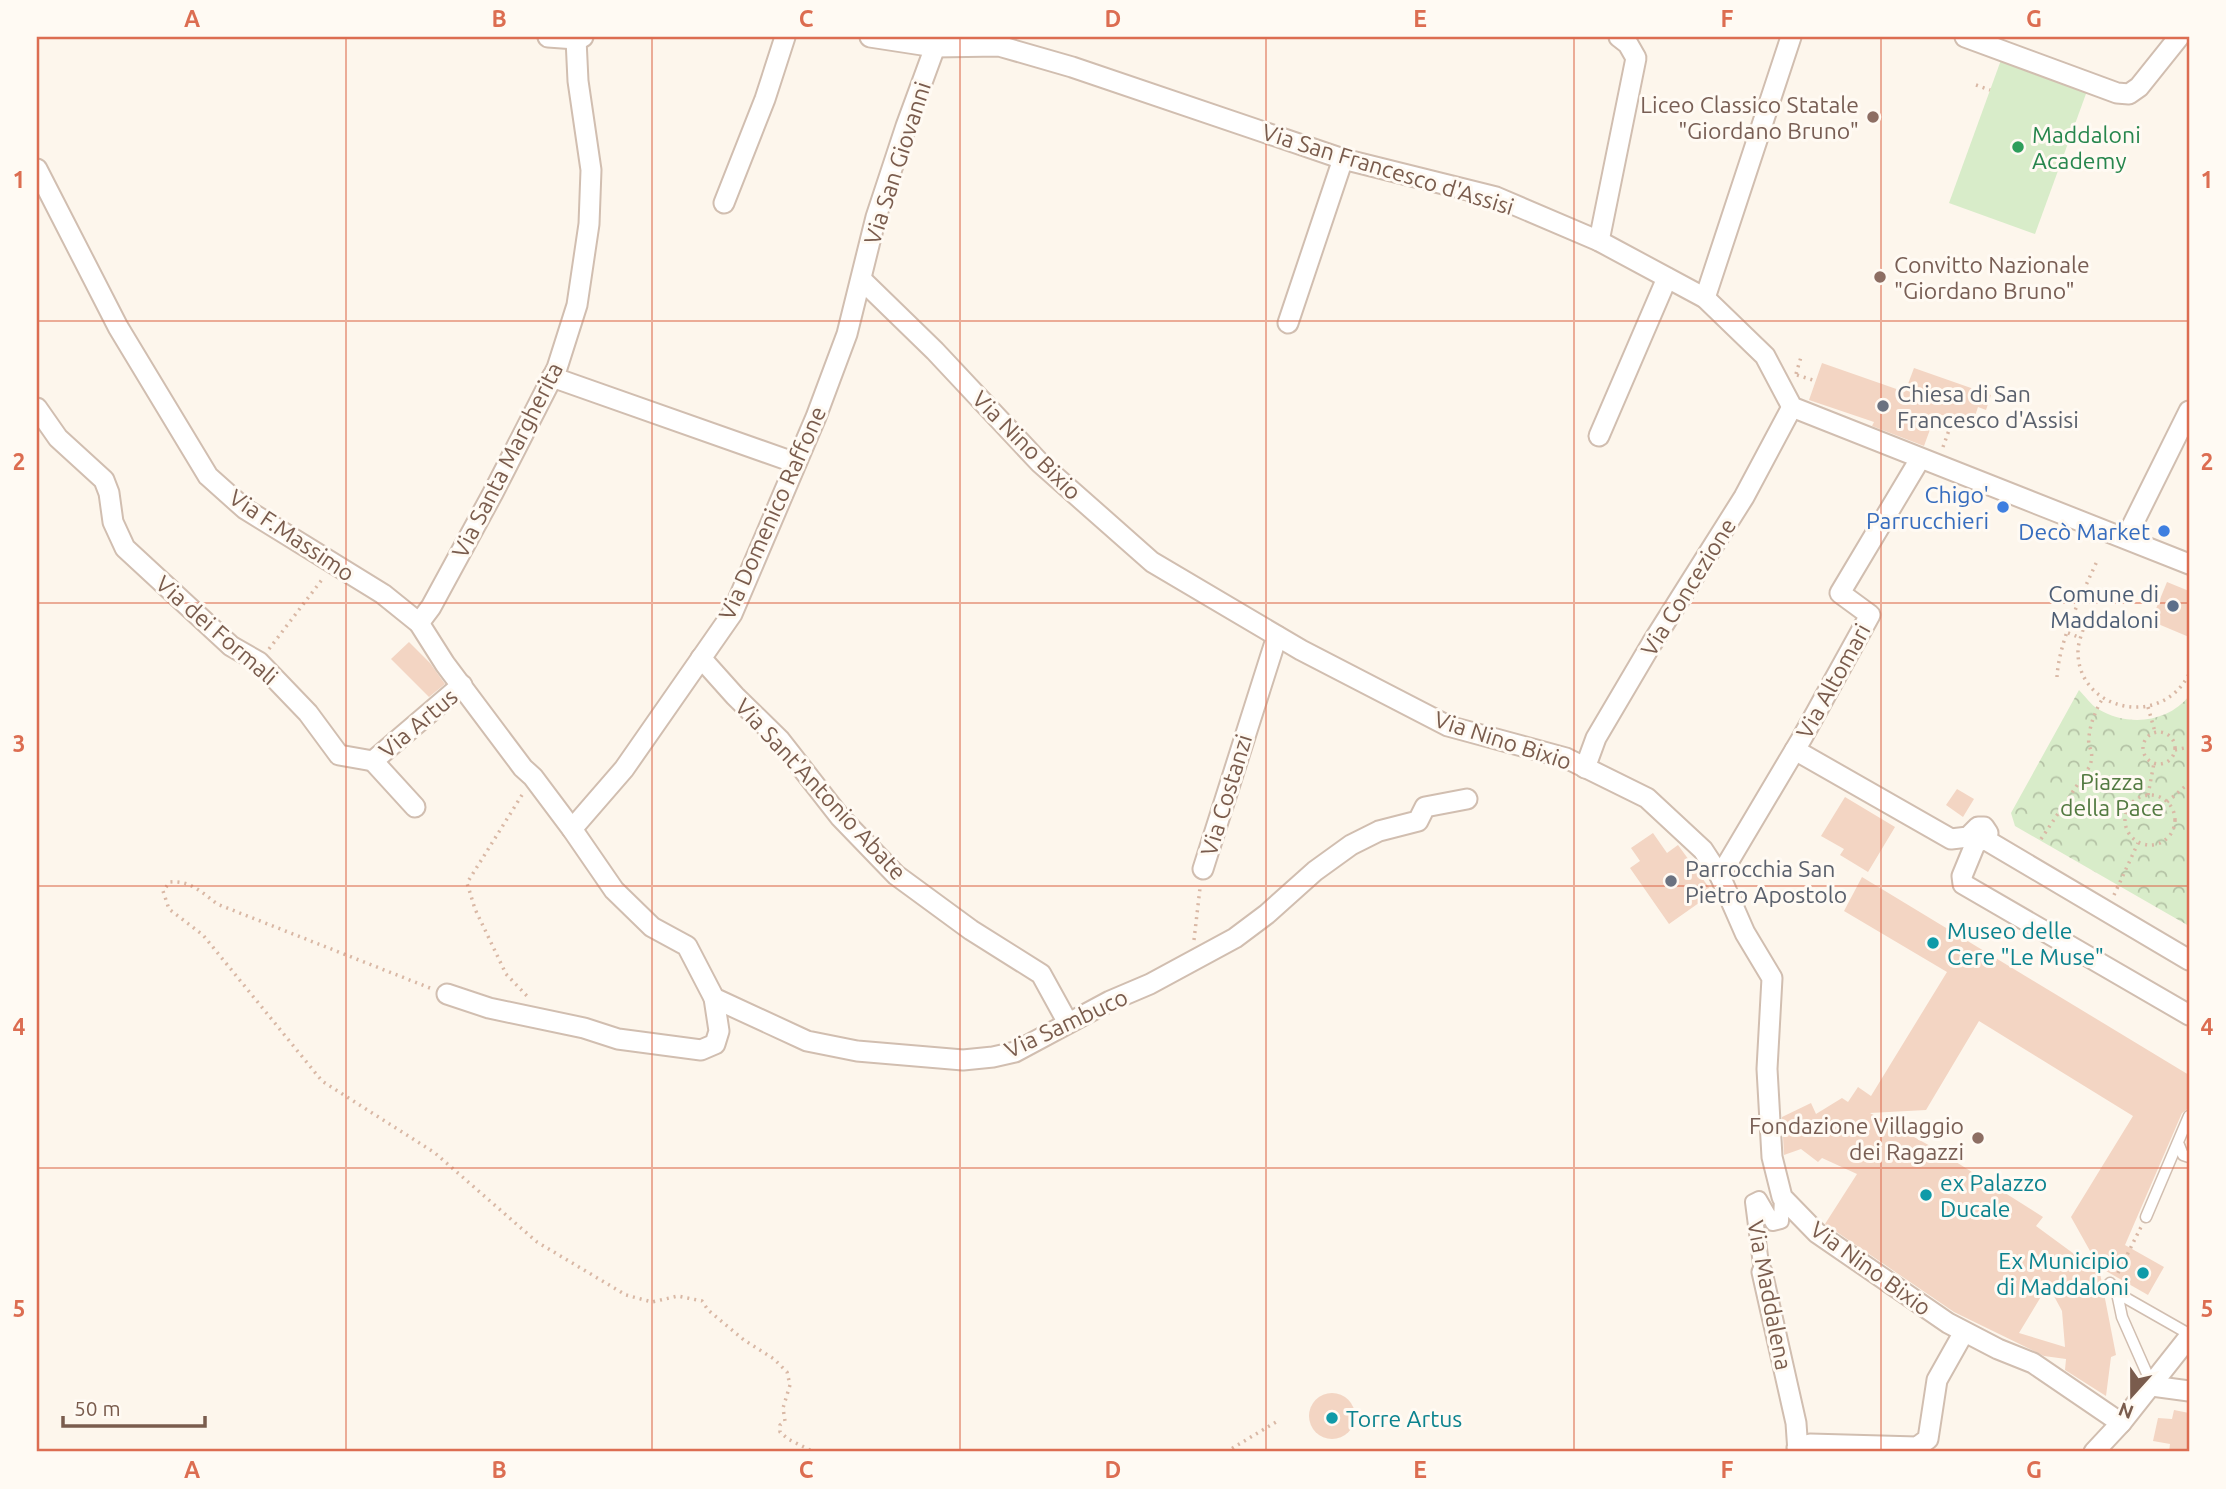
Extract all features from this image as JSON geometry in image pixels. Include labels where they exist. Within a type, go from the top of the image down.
[{"type":"street","points":[[548,37],[579,38]]},
{"type":"street","points":[[724,203],[765,99],[785,37]]},
{"type":"street","name":"Via San Francesco d'Assisi","points":[[870,37],[935,47],[1001,42],[1343,159],[1496,197],[1599,242],[1704,298],[1765,356],[1792,407]]},
{"type":"street","points":[[1599,242],[1636,58],[1628,44],[1619,37]]},
{"type":"street","points":[[1704,298],[1791,37]]},
{"type":"street","points":[[1965,37],[2117,93],[2129,94],[2139,87],[2179,37]]},
{"type":"street","name":"Via Santa Margherita","points":[[419,624],[487,505],[552,377],[576,305],[589,224],[591,170],[578,81],[579,38]]},
{"type":"street","name":"Via San Giovanni","points":[[862,280],[876,217],[935,47]]},
{"type":"street","points":[[1288,323],[1343,159]]},
{"type":"street","name":"Via F.Massimo","points":[[37,169],[118,327],[208,476],[245,509],[383,594],[419,624],[444,664],[572,829]]},
{"type":"street","points":[[1599,436],[1667,278]]},
{"type":"street","name":"Via Domenico Raffone","points":[[572,829],[624,769],[732,614],[847,334],[862,280]]},
{"type":"street","name":"Via Nino Bixio","points":[[862,280],[935,351],[1040,463],[1152,562],[1277,636],[1448,726],[1554,755],[1647,798],[1703,850],[1720,876],[1745,933],[1772,978],[1767,1069],[1772,1157],[1782,1197],[1817,1233],[1964,1332],[2034,1363],[2121,1423]]},
{"type":"street","points":[[552,377],[796,463]]},
{"type":"street","points":[[1792,407],[2189,564]]},
{"type":"street","name":"Via Concezione","points":[[1585,768],[1596,738],[1744,496],[1792,407]]},
{"type":"street","name":"Via dei Formali","points":[[37,408],[58,438],[104,480],[109,493],[113,522],[125,548],[231,646],[259,662],[308,713],[339,755],[373,761]]},
{"type":"street","points":[[2126,538],[2189,411]]},
{"type":"street","name":"Via Altomari","points":[[1720,876],[1796,750],[1870,615],[1840,593],[1928,462]]},
{"type":"street","name":"Via Costanzi","points":[[1203,869],[1277,636]]},
{"type":"street","name":"Via Sant'Antonio Abate","points":[[701,658],[780,740],[840,817],[896,875],[971,930],[1041,974],[1068,1023]]},
{"type":"street","name":"Via Artus","points":[[373,761],[462,685]]},
{"type":"street","points":[[1796,750],[1951,839],[1978,839],[2189,960]]},
{"type":"street","points":[[373,761],[415,807]]},
{"type":"street","name":"Via Sambuco","points":[[714,998],[807,1041],[857,1051],[963,1060],[1015,1052],[1235,938],[1267,914],[1315,871],[1352,845],[1379,831],[1418,821],[1425,807],[1468,799]]},
{"type":"street","points":[[447,994],[489,1008],[551,1020],[618,1038],[701,1050],[715,1044],[719,1031],[714,998],[687,946],[652,927],[614,890],[572,829]]},
{"type":"street","points":[[1978,839],[1962,876],[1963,884],[2189,1015]]},
{"type":"street","name":"Via Maddalena","points":[[1782,1197],[1782,1220],[1773,1223],[1759,1199],[1753,1202],[1762,1272],[1796,1423],[1798,1450]]},
{"type":"street","points":[[1798,1450],[1810,1444],[1917,1447],[1928,1439],[1937,1380],[1964,1332]]},
{"type":"street","points":[[2094,1452],[2152,1386],[2189,1335]]},
{"type":"street","points":[[2152,1386],[2189,1391]]},
{"type":"lane","points":[[2146,1217],[2179,1145],[2189,1116]]},
{"type":"lane","points":[[2179,1145],[2183,1154],[2189,1157]]},
{"type":"lane","points":[[2110,1283],[2117,1293],[2122,1317],[2152,1386]]},
{"type":"lane","points":[[2117,1293],[2189,1335]]},
{"type":"path","points":[[1976,85],[1990,90]]},
{"type":"path","points":[[1796,374],[1801,357]]},
{"type":"path","points":[[1928,462],[1953,419]]},
{"type":"path","points":[[2057,677],[2058,663],[2068,634],[2098,559]]},
{"type":"path","points":[[259,662],[334,564]]},
{"type":"path","points":[[2083,630],[2077,649],[2080,668],[2090,685],[2103,698],[2123,707],[2148,707],[2168,700],[2180,690],[2189,674]]},
{"type":"path","points":[[2068,634],[2081,638]]},
{"type":"path","points":[[2041,839],[2090,766],[2093,755],[2088,740],[2103,698]]},
{"type":"path","points":[[2148,707],[2155,732]]},
{"type":"path","points":[[2155,732],[2170,736],[2175,744],[2175,750],[2168,761],[2154,763],[2146,757],[2143,747],[2147,737],[2155,732]]},
{"type":"path","points":[[2175,750],[2189,747]]},
{"type":"path","points":[[2148,795],[2154,763]]},
{"type":"path","points":[[533,777],[467,883],[475,909],[506,974],[551,1020]]},
{"type":"path","points":[[2167,802],[2189,783]]},
{"type":"path","points":[[2148,795],[2167,802],[2172,809],[2174,824],[2168,838],[2154,845],[2138,843],[2127,831],[2125,815],[2133,801],[2148,795]]},
{"type":"path","name":"Via Costanzi","points":[[1194,959],[1203,869]]},
{"type":"path","points":[[447,994],[217,904],[192,885],[179,881],[170,882],[163,891],[169,909],[203,935],[321,1082],[435,1153],[537,1242],[626,1295],[652,1302],[678,1296],[702,1301],[708,1311],[744,1340],[774,1359],[786,1372],[790,1385],[783,1408],[785,1421],[780,1425],[780,1432],[788,1440],[814,1452]]},
{"type":"path","points":[[2110,1283],[2128,1256],[2146,1217]]},
{"type":"path","points":[[1226,1452],[1276,1422]]},
{"type":"green space","name":"Maddaloni Academy","points":[[2001,60],[2087,91],[2035,234],[1949,203]]},
{"type":"green space","name":"Piazza della Pace","points":[[2079,690],[2098,709],[2110,715],[2134,720],[2158,717],[2170,712],[2189,696],[2189,926],[2015,826],[2011,813]]},
{"type":"building","name":"Chiesa di San Francesco d'Assisi","points":[[1822,363],[1905,392],[1914,368],[1991,395],[1986,410],[1978,407],[1972,425],[1936,413],[1924,446],[1872,426],[1874,422],[1809,400]]},
{"type":"building","name":"Comune di Maddaloni","points":[[2167,582],[2189,591],[2189,637],[2151,621]]},
{"type":"building","points":[[409,642],[430,663],[445,684],[429,697],[391,659]]},
{"type":"building","points":[[1957,789],[1974,799],[1963,817],[1946,805]]},
{"type":"building","points":[[1845,797],[1895,827],[1868,872],[1840,855],[1844,849],[1821,836]]},
{"type":"building","name":"Parrocchia San Pietro Apostolo","points":[[1653,833],[1667,853],[1678,845],[1713,893],[1669,924],[1630,868],[1640,861],[1631,848]]},
{"type":"building","name":"Fondazione Villaggio dei Ragazzi","points":[[1862,877],[2189,1075],[2189,1108],[2182,1113],[2125,1245],[2164,1267],[2148,1295],[2099,1267],[2071,1217],[2133,1116],[1979,1021],[1926,1110],[1870,1113],[1934,1148],[2043,1217],[2036,1226],[2100,1273],[2116,1355],[2111,1357],[2106,1396],[2065,1370],[2066,1359],[2044,1356],[1954,1312],[1825,1224],[1857,1174],[1822,1158],[1818,1162],[1801,1149],[1784,1155],[1782,1117],[1811,1103],[1816,1114],[1842,1098],[1848,1102],[1858,1087],[1871,1096],[1947,972],[1844,911]],"holes":[[[2048,1285],[2062,1311],[2065,1347],[2019,1333]]]},
{"type":"building","name":"Torre Artus","points":[[1332,1393],[1348,1400],[1355,1416],[1348,1432],[1332,1439],[1316,1432],[1309,1416],[1316,1400]]},
{"type":"building","points":[[2174,1410],[2189,1413],[2189,1452],[2169,1452],[2170,1444],[2153,1441],[2158,1418],[2172,1419]]},
{"type":"place","name":"Liceo Classico Statale \"Giordano Bruno\"","points":[[1873,117]]},
{"type":"place","name":"Maddaloni Academy","points":[[2018,147]]},
{"type":"place","name":"Convitto Nazionale \"Giordano Bruno\"","points":[[1880,277]]},
{"type":"place","name":"Chiesa di San Francesco d'Assisi","points":[[1883,406]]},
{"type":"place","name":"Chigo' Parrucchieri","points":[[2003,507]]},
{"type":"place","name":"Decò Market","points":[[2164,531]]},
{"type":"place","name":"Comune di Maddaloni","points":[[2173,606]]},
{"type":"place","name":"Parrocchia San Pietro Apostolo","points":[[1671,881]]},
{"type":"place","name":"Museo delle Cere \"Le Muse\"","points":[[1933,943]]},
{"type":"place","name":"Fondazione Villaggio dei Ragazzi","points":[[1978,1138]]},
{"type":"place","name":"ex Palazzo Ducale","points":[[1926,1195]]},
{"type":"place","name":"Ex Municipio di Maddaloni","points":[[2143,1273]]},
{"type":"place","name":"Torre Artus","points":[[1332,1418]]}]
